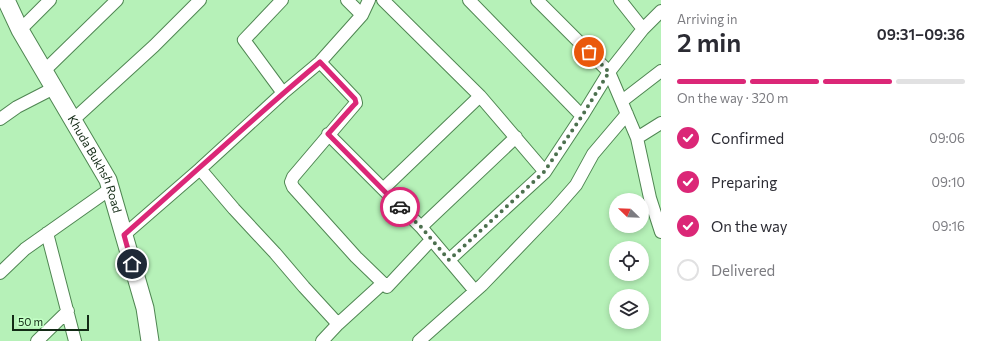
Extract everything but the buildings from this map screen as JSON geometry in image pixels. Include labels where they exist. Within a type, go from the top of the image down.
[{"type":"street","name":"Khuda Bukhsh Road","points":[[6,0],[20,30],[108,180],[145,308],[150,341]]},
{"type":"street","points":[[20,30],[50,0]]},
{"type":"street","points":[[44,71],[118,0]]},
{"type":"street","points":[[73,120],[154,46],[200,0]]},
{"type":"street","points":[[282,0],[244,40],[283,93]]},
{"type":"street","points":[[346,0],[362,14]]},
{"type":"street","points":[[124,235],[200,169],[283,93],[320,62],[362,14],[369,0]]},
{"type":"street","points":[[383,0],[480,96],[544,172]]},
{"type":"street","points":[[469,0],[582,116]]},
{"type":"street","points":[[537,0],[609,72],[637,138],[650,198],[661,232]]},
{"type":"street","points":[[620,0],[643,29]]},
{"type":"street","points":[[449,260],[544,172],[582,116],[609,72],[643,29],[661,11]]},
{"type":"street","points":[[320,62],[355,99],[356,103],[328,134],[293,177],[293,187],[356,257],[387,287],[431,240]]},
{"type":"street","points":[[622,101],[661,71]]},
{"type":"street","points":[[0,119],[17,107],[54,88]]},
{"type":"street","points":[[383,189],[480,96]]},
{"type":"street","points":[[419,341],[475,291],[509,258],[576,186],[594,154],[627,114]]},
{"type":"street","points":[[637,138],[661,123]]},
{"type":"street","points":[[328,134],[421,227],[475,291]]},
{"type":"street","points":[[421,227],[516,137]]},
{"type":"street","points":[[200,169],[234,210],[275,253],[338,324]]},
{"type":"street","points":[[0,273],[25,249],[110,189]]},
{"type":"street","points":[[47,233],[75,341]]},
{"type":"street","points":[[322,341],[338,324],[369,298],[383,283]]},
{"type":"street","points":[[37,341],[68,311]]},
{"type":"way so far","points":[[400,207],[421,227],[449,260],[544,172],[582,116],[609,72],[589,52]]},
{"type":"route","points":[[132,264],[124,235],[200,169],[283,93],[320,62],[355,99],[356,103],[328,134],[400,207]]}]
